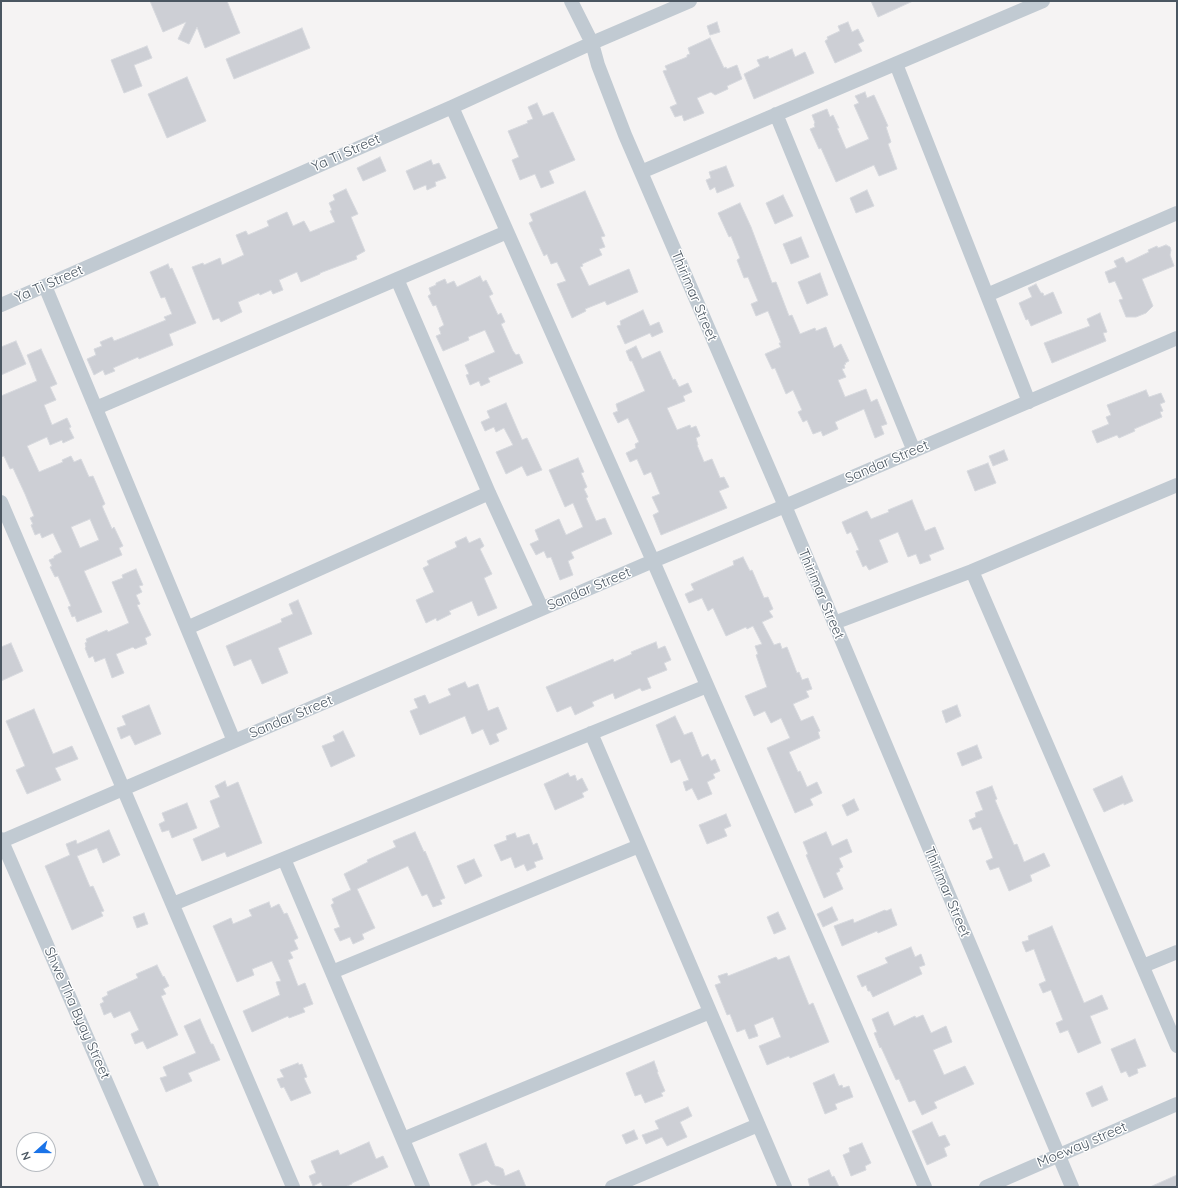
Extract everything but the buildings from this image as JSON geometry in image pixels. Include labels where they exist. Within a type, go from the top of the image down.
[{"type":"street","name":"Thirimar Street","points":[[571,1],[592,43],[598,65],[625,135],[785,506],[1072,1187]]},
{"type":"street","name":"Ya Ti Street","points":[[1,305],[690,1]]},
{"type":"street","points":[[641,172],[1043,1]]},
{"type":"street","points":[[896,64],[1029,402]]},
{"type":"street","points":[[452,107],[653,561],[925,1187]]},
{"type":"street","points":[[776,114],[914,451]]},
{"type":"street","points":[[987,294],[1177,213]]},
{"type":"street","points":[[96,408],[507,232]]},
{"type":"street","points":[[397,279],[489,494],[542,609]]},
{"type":"street","points":[[45,286],[234,741]]},
{"type":"street","name":"Sandar Street","points":[[1,840],[1177,338]]},
{"type":"street","points":[[834,623],[972,571],[1177,486]]},
{"type":"street","points":[[187,628],[489,494]]},
{"type":"street","points":[[1,502],[293,1187]]},
{"type":"street","points":[[972,571],[1177,1046]]},
{"type":"street","points":[[173,904],[707,686]]},
{"type":"street","points":[[591,733],[785,1187]]},
{"type":"street","name":"Shwe Tha Byay Street","points":[[1,840],[152,1187]]},
{"type":"street","points":[[332,972],[639,846]]},
{"type":"street","points":[[284,859],[423,1187]]},
{"type":"street","points":[[1143,966],[1177,952]]},
{"type":"street","points":[[403,1139],[710,1012]]},
{"type":"street","name":"Moeway street","points":[[986,1187],[1177,1104]]},
{"type":"street","points":[[612,1187],[758,1125]]}]
